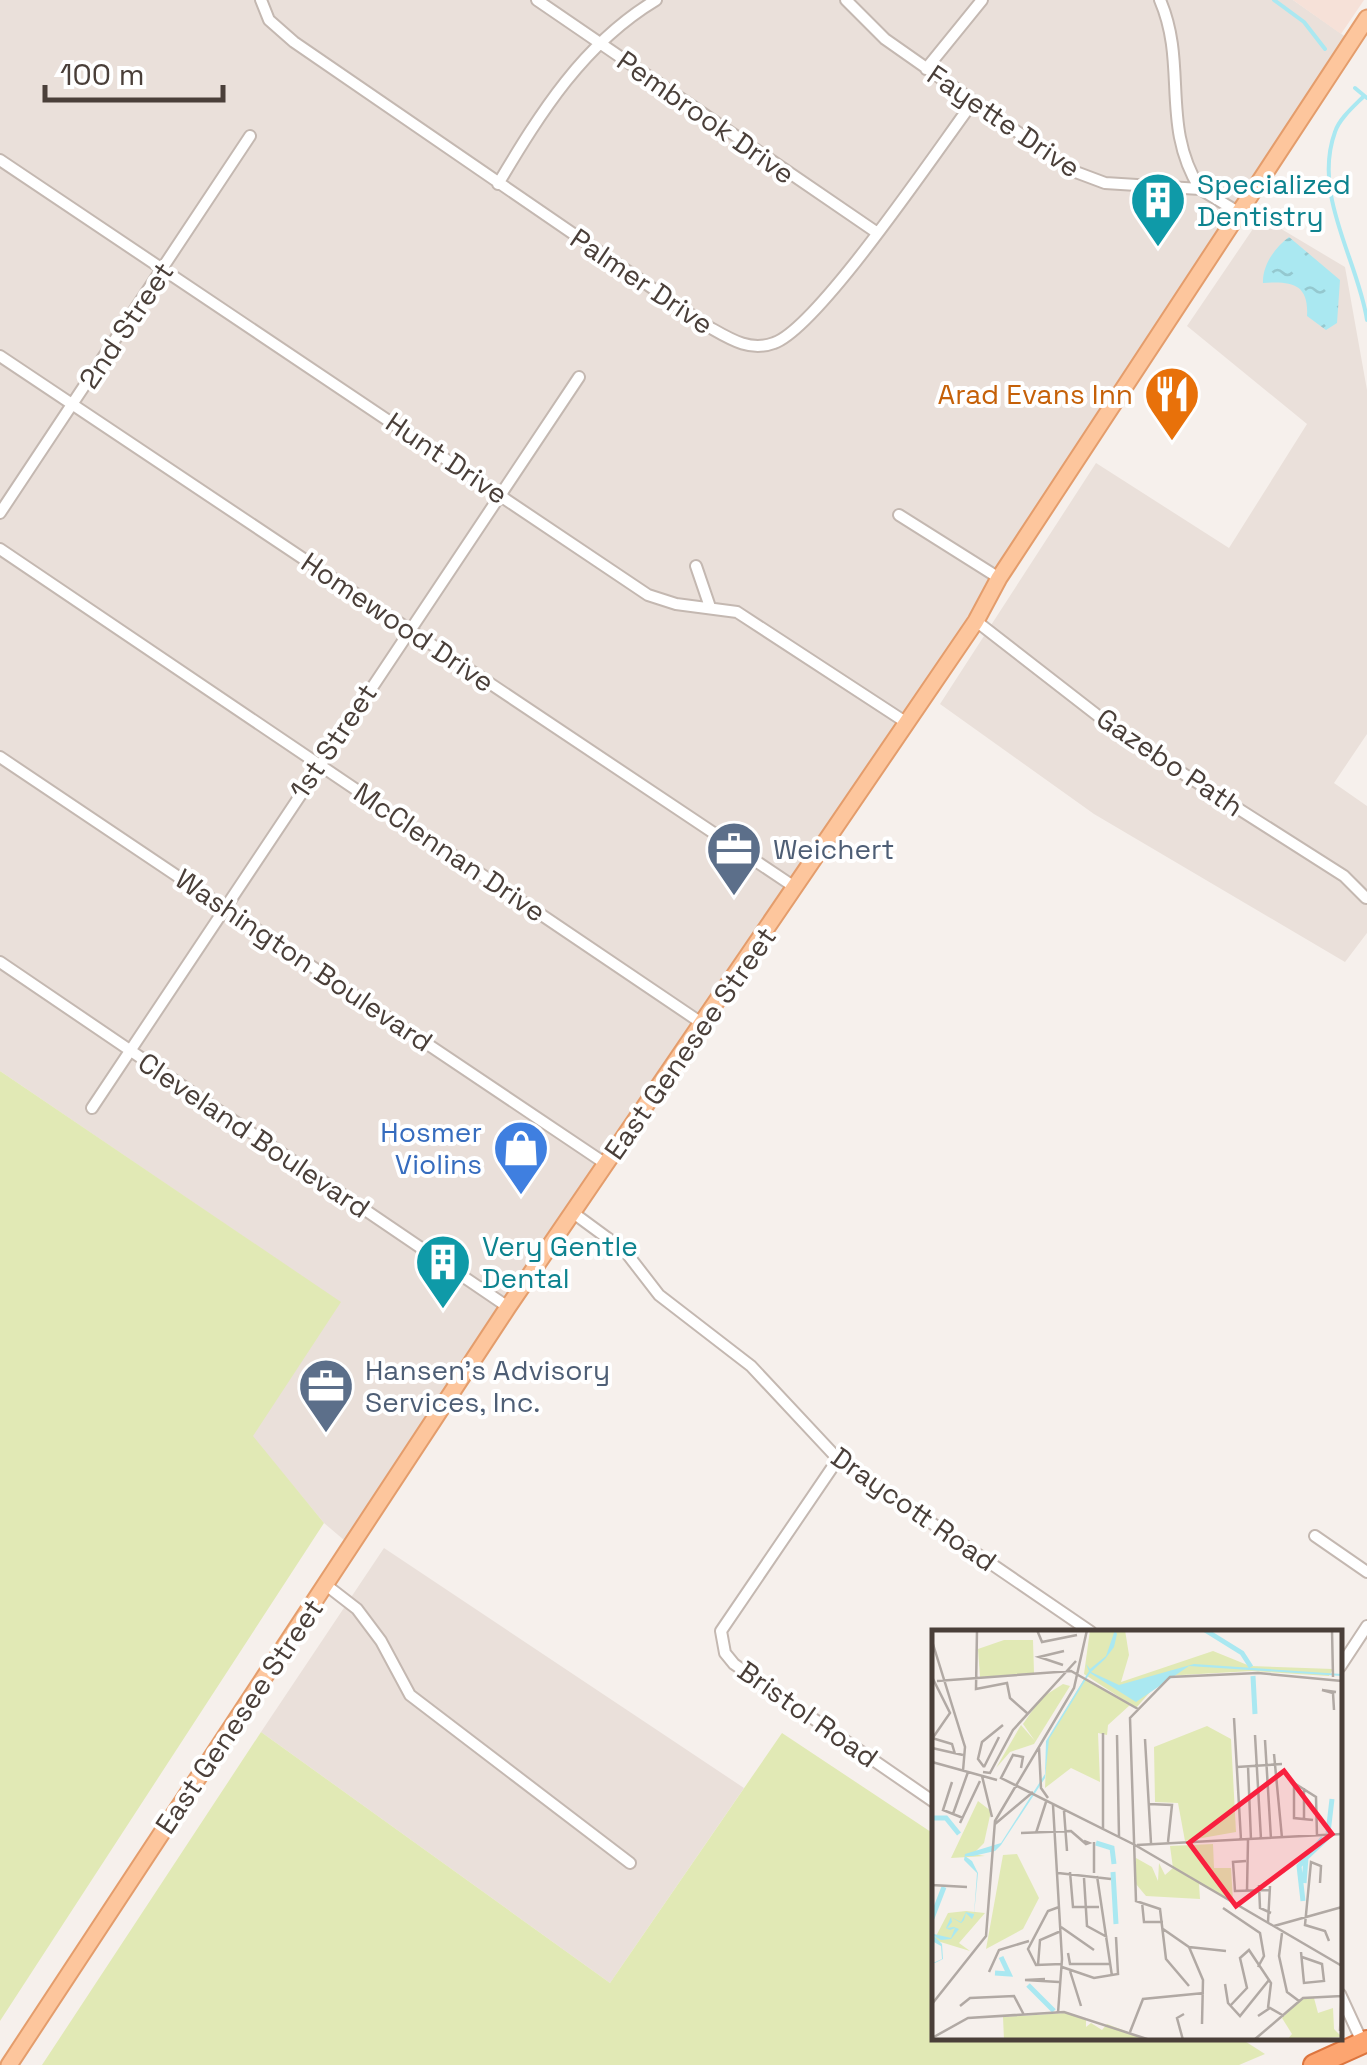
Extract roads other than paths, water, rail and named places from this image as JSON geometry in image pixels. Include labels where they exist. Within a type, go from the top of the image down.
[{"type":"highway","points":[[1314,2065],[1366,2045]]},
{"type":"main road","name":"East Genesee Street","points":[[9,2065],[572,1212],[700,1022],[797,888],[976,620],[999,578],[1367,18]]},
{"type":"street","name":"Pembrook Drive","points":[[537,0],[876,232]]},
{"type":"street","points":[[498,184],[549,103],[598,42],[656,0]]},
{"type":"street","name":"Fayette Drive","points":[[846,0],[885,39],[1088,178],[1106,183],[1200,189],[1238,212]]},
{"type":"street","points":[[926,69],[982,0]]},
{"type":"street","points":[[1160,0],[1175,46],[1177,138],[1200,189]]},
{"type":"street","name":"Palmer Drive","points":[[263,6],[294,42],[710,327],[750,346],[780,341],[799,327],[973,102]]},
{"type":"street","name":"2nd Street","points":[[0,513],[250,136]]},
{"type":"street","name":"Hunt Drive","points":[[0,160],[648,595],[738,612],[907,724]]},
{"type":"street","name":"Homewood Drive","points":[[0,356],[797,888]]},
{"type":"street","name":"1st Street","points":[[92,1108],[223,905],[579,376]]},
{"type":"street","points":[[899,515],[999,578]]},
{"type":"street","name":"McClennan Drive","points":[[0,549],[700,1022]]},
{"type":"street","points":[[696,566],[710,607]]},
{"type":"street","name":"Gazebo Path","points":[[976,620],[1124,736],[1344,876],[1366,898]]},
{"type":"street","name":"Washington Boulevard","points":[[0,757],[606,1164]]},
{"type":"street","name":"Cleveland Boulevard","points":[[0,962],[508,1308]]},
{"type":"street","name":"Draycott Road","points":[[572,1212],[625,1251],[659,1296],[751,1366],[838,1459],[1088,1630]]},
{"type":"street","name":"Bristol Road","points":[[838,1459],[721,1631],[721,1641],[734,1664],[932,1801]]},
{"type":"street","points":[[1315,1536],[1367,1572]]},
{"type":"street","points":[[326,1585],[357,1609],[381,1641],[410,1695],[630,1863]]},
{"type":"street","points":[[1342,1664],[1367,1626]]},
{"type":"street","points":[[1342,1998],[1366,2045]]},
{"type":"water","points":[[1289,237],[1340,280],[1337,323],[1326,330],[1307,316],[1305,297],[1297,287],[1263,283],[1270,257]]},
{"type":"waterway","points":[[1274,0],[1304,22],[1325,49]]},
{"type":"waterway","points":[[1355,88],[1367,98]]},
{"type":"waterway","points":[[1364,96],[1337,127],[1329,156],[1329,180],[1367,320]]},
{"type":"place","name":"Specialized Dentistry","points":[[1158,249]]},
{"type":"place","name":"Arad Evans Inn","points":[[1172,443]]},
{"type":"place","name":"Weichert","points":[[734,898]]},
{"type":"place","name":"Hosmer Violins","points":[[521,1197]]},
{"type":"place","name":"Very Gentle Dental","points":[[443,1311]]},
{"type":"place","name":"Hansen's Advisory Services, Inc.","points":[[326,1435]]}]
